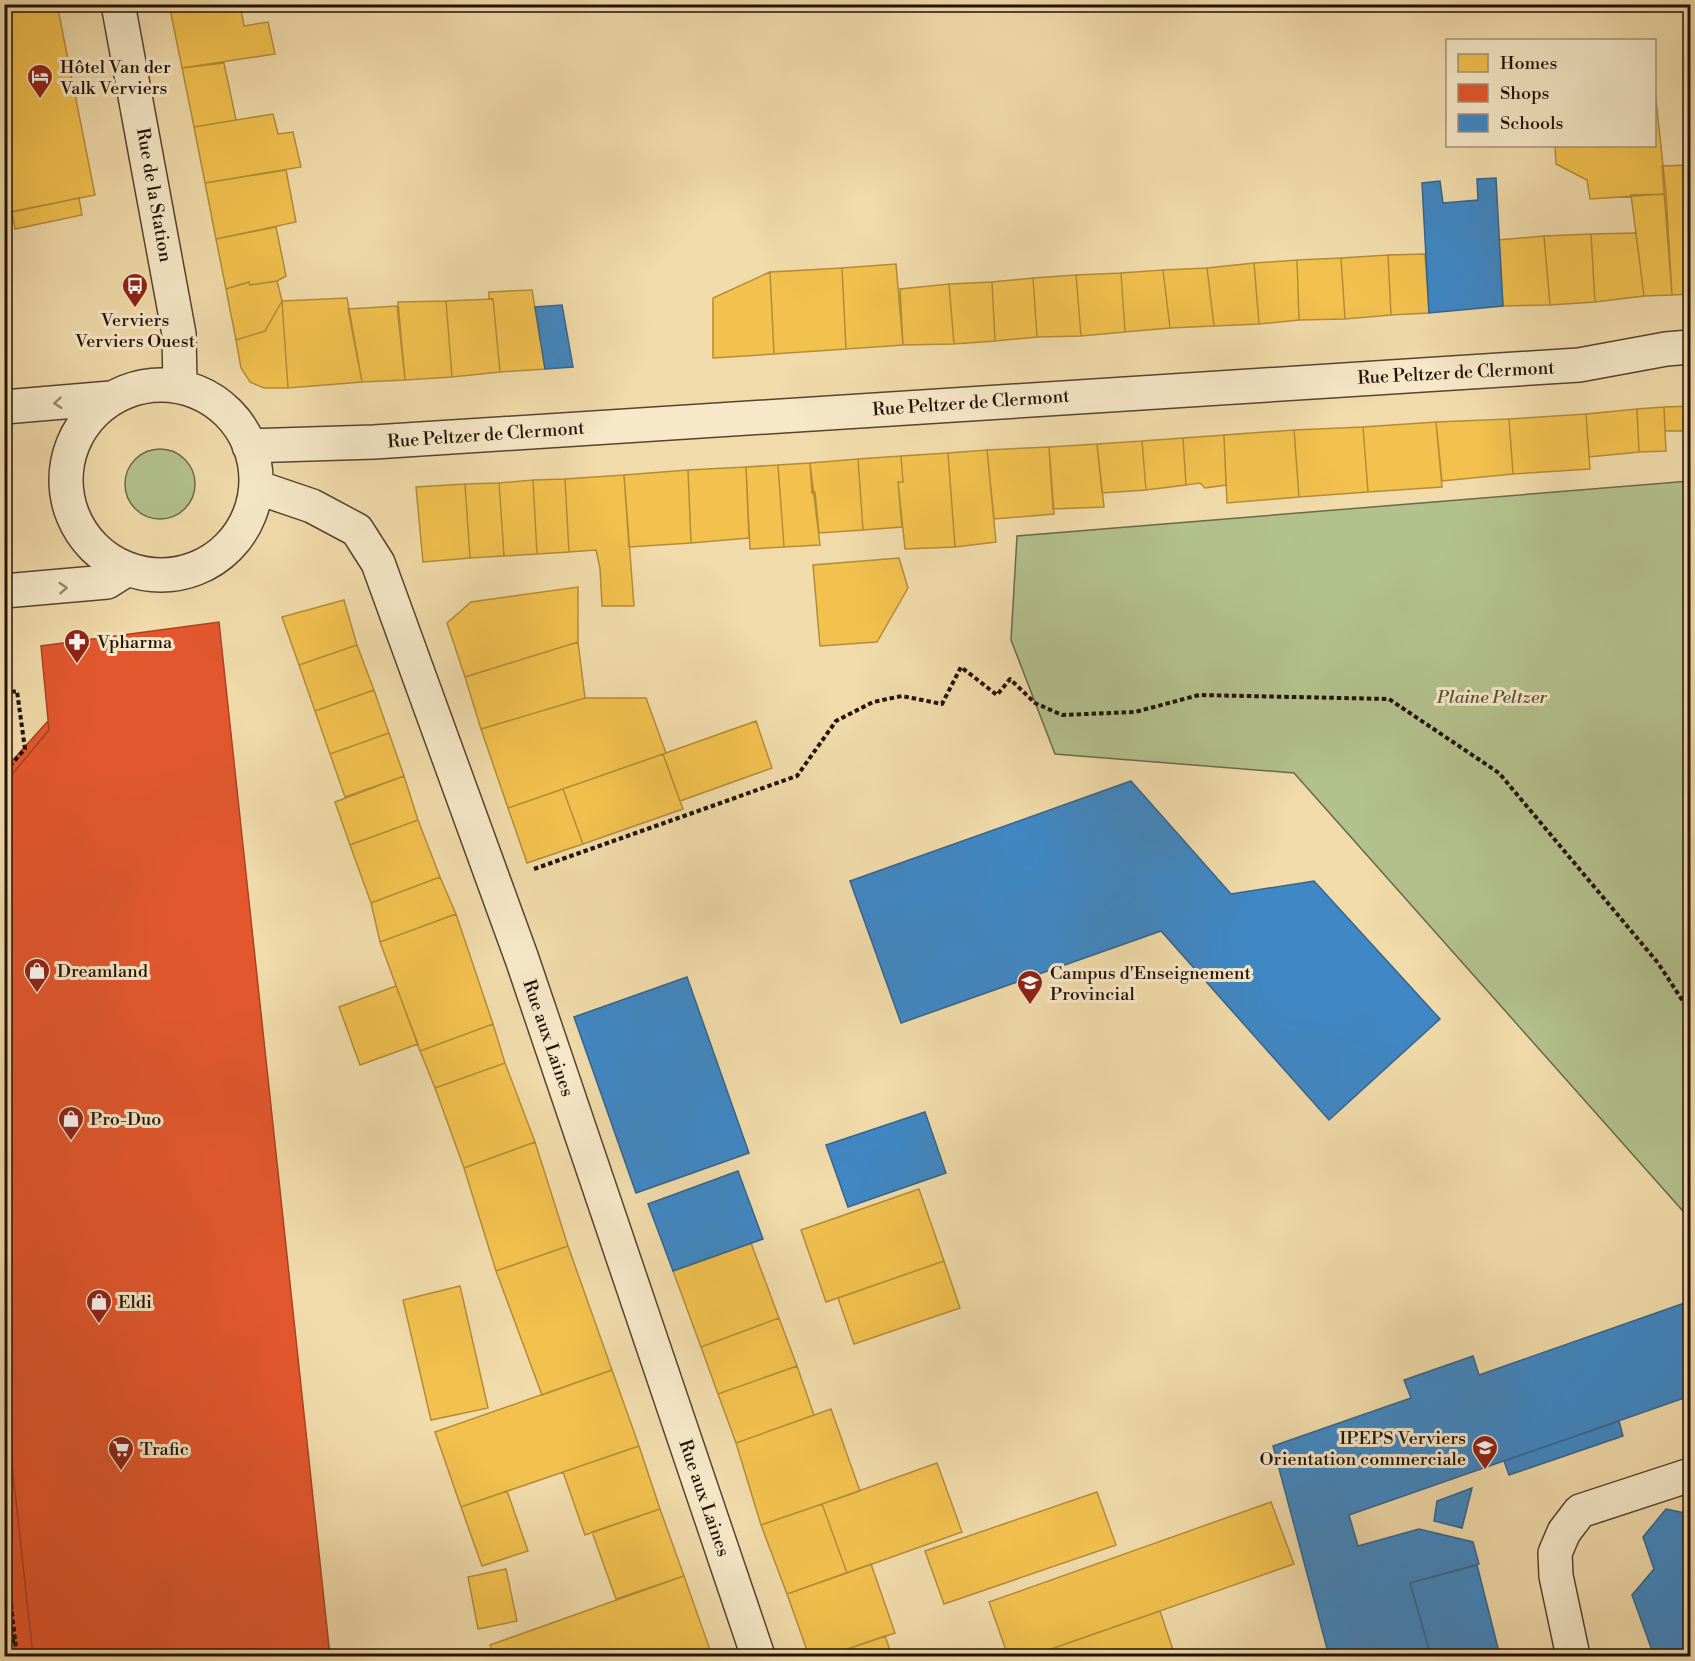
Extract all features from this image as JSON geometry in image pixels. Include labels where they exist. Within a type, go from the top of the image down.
[{"type":"street","name":"Rue de la Station","points":[[118,4],[179,334],[180,387]]},
{"type":"street","name":"Rue Peltzer de Clermont","points":[[249,446],[386,441],[1579,365],[1666,349],[1690,347]]},
{"type":"street","points":[[156,385],[180,387],[202,394],[222,407],[238,424],[249,446],[256,487],[253,508],[245,526],[233,543],[211,562],[184,573],[154,576],[126,570],[103,557],[84,538],[71,514],[65,489],[66,462],[75,437],[90,415],[111,398],[133,389],[156,385]]},
{"type":"street","points":[[4,407],[111,398]]},
{"type":"street","name":"Rue aux Laines","points":[[256,487],[312,506],[357,530],[378,563],[494,883],[758,1656]]},
{"type":"street","points":[[4,591],[107,582],[126,570]]},
{"type":"street","points":[[1573,1656],[1556,1576],[1555,1554],[1564,1532],[1580,1512],[1690,1475]]},
{"type":"path","points":[[494,883],[797,776],[836,721],[873,702],[902,696],[942,704],[960,667],[997,695],[1010,679],[1035,703],[1062,715],[1135,712],[1199,695],[1389,699],[1499,773],[1658,963],[1690,1012]]},
{"type":"path","points":[[4,693],[18,691],[25,749],[4,772]]},
{"type":"path","points":[[5,1546],[17,1656]]},
{"type":"path","points":[[4,1641],[15,1641]]},
{"type":"green space","points":[[160,449],[173,452],[185,459],[192,471],[195,484],[192,497],[185,509],[173,516],[160,519],[147,516],[135,509],[128,497],[125,484],[128,471],[135,459],[147,452]]},
{"type":"green space","name":"Plaine Peltzer","points":[[1690,481],[1690,1219],[1294,773],[1055,754],[1011,640],[1017,536]]},
{"type":"building: Homes","name":"Hôtel Van der Valk Verviers","points":[[4,4],[57,4],[95,195],[4,213]]},
{"type":"building: Homes","points":[[192,4],[240,4],[244,26],[268,22],[275,54],[182,68],[170,9]]},
{"type":"building: Homes","points":[[224,63],[236,120],[194,127],[182,68]]},
{"type":"building: Homes","points":[[1656,100],[1666,194],[1590,199],[1587,180],[1556,164],[1555,147],[1656,147]]},
{"type":"building: Homes","points":[[273,114],[278,134],[293,132],[301,167],[205,183],[194,127]]},
{"type":"building: Homes","points":[[1690,165],[1690,294],[1672,295],[1662,166]]},
{"type":"building: Homes","points":[[286,170],[296,222],[216,239],[205,183]]},
{"type":"building: Homes","points":[[1666,194],[1672,295],[1644,296],[1631,195]]},
{"type":"building: Homes","points":[[79,198],[82,215],[15,229],[12,212]]},
{"type":"building: Homes","points":[[276,227],[286,276],[277,281],[250,285],[249,282],[226,289],[216,239]]},
{"type":"building: Homes","points":[[1636,233],[1644,296],[1595,302],[1591,234]]},
{"type":"building: Homes","points":[[1591,234],[1595,302],[1550,305],[1544,236]]},
{"type":"building: Homes","points":[[1544,236],[1550,305],[1503,306],[1498,240]]},
{"type":"building: Homes","points":[[1425,254],[1429,313],[1391,315],[1388,255]]},
{"type":"building: Homes","points":[[1388,255],[1391,315],[1345,319],[1341,258]]},
{"type":"building: Homes","points":[[1341,258],[1345,319],[1299,320],[1297,260]]},
{"type":"building: Homes","points":[[1297,260],[1299,320],[1259,324],[1254,263]]},
{"type":"building: Homes","points":[[1254,263],[1259,324],[1214,326],[1207,268]]},
{"type":"building: Homes","points":[[896,264],[903,345],[846,349],[842,268]]},
{"type":"building: Homes","points":[[842,268],[846,349],[774,354],[770,272]]},
{"type":"building: Homes","points":[[1207,268],[1214,326],[1170,328],[1163,270]]},
{"type":"building: Homes","points":[[1163,270],[1170,328],[1125,332],[1121,273]]},
{"type":"building: Homes","points":[[770,272],[774,354],[713,358],[713,298]]},
{"type":"building: Homes","points":[[1121,273],[1125,332],[1081,336],[1076,275]]},
{"type":"building: Homes","points":[[1076,275],[1081,336],[1037,337],[1033,278]]},
{"type":"building: Homes","points":[[1033,278],[1037,337],[995,341],[992,282]]},
{"type":"building: Homes","points":[[277,281],[282,301],[265,331],[236,340],[226,289],[249,282],[250,285]]},
{"type":"building: Homes","points":[[992,282],[995,341],[954,344],[949,284]]},
{"type":"building: Homes","points":[[949,284],[954,344],[903,345],[900,289]]},
{"type":"building: Homes","points":[[532,290],[545,369],[500,372],[493,299],[489,298],[489,292]]},
{"type":"building: Homes","points":[[347,298],[362,382],[288,388],[282,301]]},
{"type":"building: Homes","points":[[493,299],[500,372],[452,377],[446,301]]},
{"type":"building: Homes","points":[[282,301],[288,388],[264,388],[250,382],[241,368],[236,340],[265,331]]},
{"type":"building: Homes","points":[[446,301],[452,377],[405,380],[398,302]]},
{"type":"building: Homes","points":[[397,306],[405,380],[362,382],[348,309]]},
{"type":"building: Homes","points":[[1690,406],[1690,431],[1665,431],[1664,407]]},
{"type":"building: Homes","points":[[1664,407],[1666,451],[1639,452],[1637,409]]},
{"type":"building: Homes","points":[[1637,409],[1639,452],[1589,457],[1586,414]]},
{"type":"building: Homes","points":[[1586,414],[1590,469],[1513,474],[1509,419]]},
{"type":"building: Homes","points":[[1509,419],[1513,474],[1442,481],[1436,422]]},
{"type":"building: Homes","points":[[1436,422],[1442,487],[1368,492],[1363,427]]},
{"type":"building: Homes","points":[[1363,427],[1368,492],[1299,497],[1294,430]]},
{"type":"building: Homes","points":[[1294,430],[1299,497],[1227,503],[1224,435]]},
{"type":"building: Homes","points":[[1224,435],[1226,485],[1205,488],[1200,483],[1186,485],[1183,438]]},
{"type":"building: Homes","points":[[1183,438],[1186,485],[1146,490],[1142,441]]},
{"type":"building: Homes","points":[[1142,441],[1146,490],[1102,493],[1097,444]]},
{"type":"building: Homes","points":[[1097,444],[1104,507],[1053,509],[1049,447]]},
{"type":"building: Homes","points":[[1049,447],[1054,514],[994,519],[987,450]]},
{"type":"building: Homes","points":[[987,450],[996,542],[955,547],[948,453]]},
{"type":"building: Homes","points":[[948,453],[955,547],[905,549],[898,482],[903,482],[901,456]]},
{"type":"building: Homes","points":[[901,456],[903,482],[898,482],[902,527],[863,530],[858,459]]},
{"type":"building: Homes","points":[[858,459],[863,530],[819,533],[815,492],[812,493],[810,463]]},
{"type":"building: Homes","points":[[810,463],[820,545],[784,547],[778,465]]},
{"type":"building: Homes","points":[[778,465],[784,547],[750,549],[746,467]]},
{"type":"building: Homes","points":[[746,467],[749,538],[691,543],[688,470]]},
{"type":"building: Homes","points":[[688,470],[691,543],[629,547],[624,475]]},
{"type":"building: Homes","points":[[624,475],[634,606],[602,606],[600,568],[596,550],[569,552],[565,479]]},
{"type":"building: Homes","points":[[565,479],[569,552],[537,554],[533,480]]},
{"type":"building: Homes","points":[[533,480],[537,554],[504,556],[499,483]]},
{"type":"building: Homes","points":[[499,483],[504,556],[470,558],[465,484]]},
{"type":"building: Homes","points":[[465,484],[470,558],[423,562],[416,487]]},
{"type":"building: Homes","points":[[899,558],[908,588],[877,642],[820,646],[813,565]]},
{"type":"building: Homes","points":[[578,587],[578,642],[465,677],[447,623],[471,602]]},
{"type":"building: Homes","points":[[344,600],[357,645],[299,665],[282,617]]},
{"type":"building: Homes","points":[[578,642],[585,698],[481,729],[465,677]]},
{"type":"building: Homes","points":[[357,645],[374,690],[315,711],[299,665]]},
{"type":"building: Homes","points":[[374,690],[389,733],[330,754],[315,711]]},
{"type":"building: Homes","points":[[585,698],[646,698],[666,753],[508,808],[481,729]]},
{"type":"building: Homes","points":[[756,721],[772,768],[680,801],[663,754]]},
{"type":"building: Homes","points":[[389,733],[404,776],[345,797],[330,754]]},
{"type":"building: Homes","points":[[663,754],[683,809],[583,844],[563,789]]},
{"type":"building: Homes","points":[[404,776],[418,820],[350,845],[335,802]]},
{"type":"building: Homes","points":[[563,789],[583,844],[527,863],[508,808]]},
{"type":"building: Homes","points":[[418,820],[440,877],[371,903],[350,845]]},
{"type":"building: Homes","points":[[440,877],[456,914],[380,942],[371,903]]},
{"type":"building: Homes","points":[[456,914],[493,1024],[420,1051],[380,942]]},
{"type":"building: Homes","points":[[396,986],[418,1044],[360,1065],[339,1007]]},
{"type":"building: Homes","points":[[493,1024],[505,1063],[435,1088],[420,1051]]},
{"type":"building: Homes","points":[[505,1063],[535,1142],[464,1168],[435,1088]]},
{"type":"building: Homes","points":[[535,1142],[568,1246],[496,1271],[464,1168]]},
{"type":"building: Homes","points":[[919,1189],[944,1261],[826,1302],[801,1230]]},
{"type":"building: Homes","points":[[751,1243],[779,1318],[701,1347],[673,1271]]},
{"type":"building: Homes","points":[[568,1246],[612,1370],[542,1395],[496,1271]]},
{"type":"building: Homes","points":[[944,1261],[960,1308],[854,1344],[838,1298]]},
{"type":"building: Homes","points":[[460,1286],[488,1408],[431,1420],[403,1300]]},
{"type":"building: Homes","points":[[779,1318],[797,1366],[718,1394],[701,1347]]},
{"type":"building: Homes","points":[[797,1366],[814,1415],[736,1443],[718,1394]]},
{"type":"building: Homes","points":[[612,1370],[639,1446],[461,1507],[435,1432]]},
{"type":"building: Homes","points":[[831,1409],[860,1491],[761,1525],[736,1443]]},
{"type":"building: Homes","points":[[639,1446],[660,1509],[585,1535],[563,1472]]},
{"type":"building: Homes","points":[[937,1463],[962,1532],[847,1573],[822,1504]]},
{"type":"building: Homes","points":[[507,1491],[528,1551],[482,1566],[461,1507]]},
{"type":"building: Homes","points":[[1097,1492],[1116,1545],[944,1604],[925,1551]]},
{"type":"building: Homes","points":[[1271,1502],[1294,1564],[1031,1656],[1008,1656],[989,1602]]},
{"type":"building: Homes","points":[[822,1504],[847,1573],[787,1594],[761,1525]]},
{"type":"building: Homes","points":[[660,1509],[684,1576],[616,1599],[592,1532]]},
{"type":"building: Homes","points":[[871,1564],[895,1633],[827,1656],[809,1656],[787,1594]]},
{"type":"building: Homes","points":[[506,1569],[517,1621],[478,1629],[468,1577]]},
{"type":"building: Homes","points":[[684,1576],[710,1650],[692,1656],[494,1656],[490,1645]]},
{"type":"building: Homes","points":[[1160,1611],[1175,1656],[1031,1656]]},
{"type":"building: Homes","points":[[885,1636],[892,1656],[827,1656]]},
{"type":"building: Homes","points":[[710,1650],[713,1656],[692,1656]]},
{"type":"building: Shops","points":[[219,622],[330,1656],[33,1656],[4,1391],[4,784],[49,730],[41,646]]},
{"type":"building: Shops","points":[[48,721],[49,730],[4,784],[4,770]]},
{"type":"building: Shops","points":[[4,1391],[33,1656],[15,1656],[4,1553]]},
{"type":"building: Schools","points":[[1496,178],[1503,306],[1429,313],[1422,183],[1440,181],[1443,203],[1478,200],[1477,179]]},
{"type":"building: Schools","points":[[562,305],[573,367],[545,369],[535,307]]},
{"type":"building: Schools","points":[[1131,781],[1231,894],[1314,881],[1440,1019],[1329,1120],[1161,931],[901,1023],[850,881]]},
{"type":"building: Schools","points":[[687,977],[749,1153],[636,1193],[574,1017]]},
{"type":"building: Schools","points":[[925,1112],[946,1173],[848,1207],[826,1145]]},
{"type":"building: Schools","points":[[738,1171],[763,1239],[673,1271],[648,1204]]},
{"type":"building: Schools","points":[[1690,1301],[1690,1396],[1349,1515],[1358,1546],[1419,1529],[1473,1542],[1479,1564],[1410,1583],[1431,1656],[1329,1656],[1273,1446],[1411,1398],[1404,1380],[1473,1356],[1479,1375]]},
{"type":"building: Schools","points":[[1619,1421],[1623,1436],[1509,1475],[1504,1461]]},
{"type":"building: Schools","points":[[1472,1488],[1462,1528],[1434,1521],[1437,1501]]},
{"type":"building: Schools","points":[[1666,1509],[1690,1514],[1690,1656],[1654,1656],[1632,1595],[1654,1569],[1643,1537]]},
{"type":"building: Schools","points":[[1477,1565],[1500,1656],[1431,1656],[1410,1583]]},
{"type":"place","name":"Hôtel Van der Valk Verviers","points":[[40,100]]},
{"type":"place","name":"Verviers Verviers Ouest","points":[[135,309]]},
{"type":"place","name":"Vpharma","points":[[77,665]]},
{"type":"place","name":"Dreamland","points":[[37,994]]},
{"type":"place","name":"Campus d'Enseignement Provincial","points":[[1030,1006]]},
{"type":"place","name":"Pro-Duo","points":[[71,1142]]},
{"type":"place","name":"Eldi","points":[[99,1325]]},
{"type":"place","name":"IPEPS Verviers Orientation commerciale","points":[[1485,1471]]},
{"type":"place","name":"Trafic","points":[[121,1472]]}]
